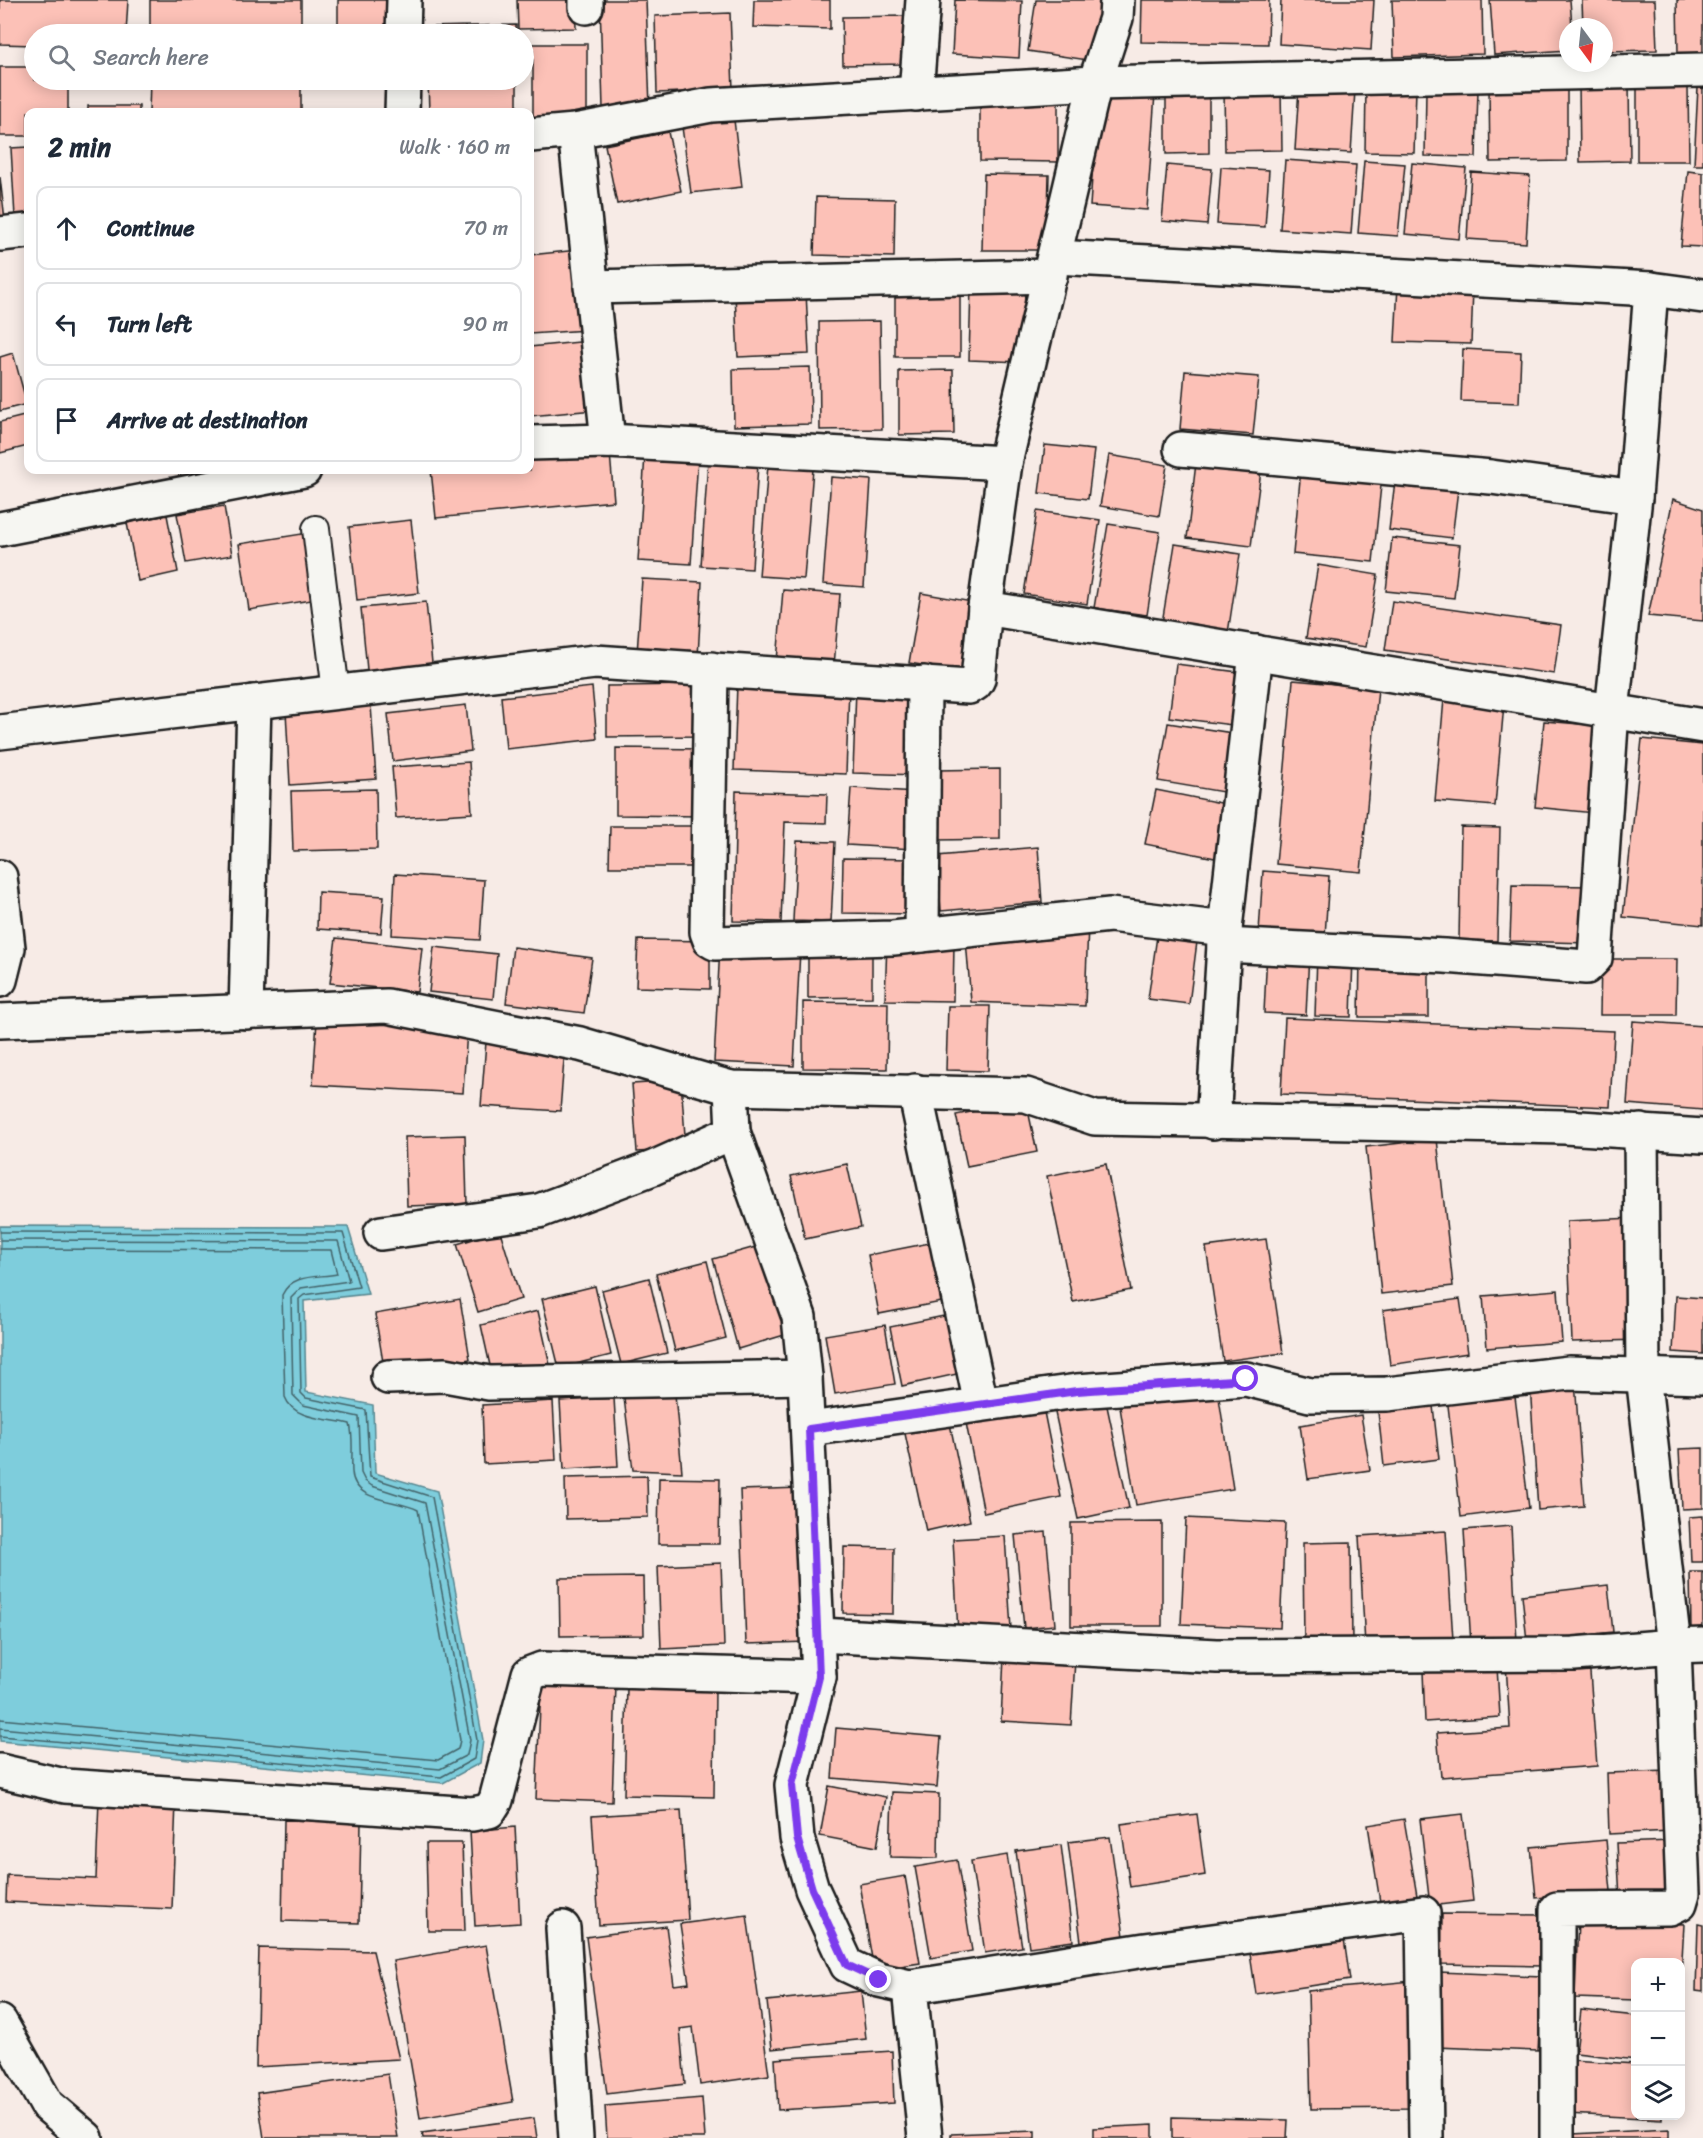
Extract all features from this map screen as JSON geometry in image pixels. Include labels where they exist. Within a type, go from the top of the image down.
[{"type":"street","points":[[403,24],[404,0]]},
{"type":"street","points":[[916,94],[923,0]]},
{"type":"street","points":[[0,732],[595,662],[969,687],[975,684],[978,679],[985,608],[1005,464],[1095,83],[1116,18],[1117,0]]},
{"type":"street","points":[[534,135],[575,130],[711,105],[1095,83],[1703,70]]},
{"type":"street","points":[[402,108],[403,90]]},
{"type":"street","points":[[575,130],[608,441]]},
{"type":"street","points":[[0,234],[24,231]]},
{"type":"street","points":[[591,287],[1053,266],[1651,289],[1703,296]]},
{"type":"street","points":[[711,669],[707,932],[710,940],[715,943],[922,935],[1110,915],[1225,937],[1586,967],[1595,958],[1612,711],[1635,497],[1651,289]]},
{"type":"street","points":[[534,443],[608,441],[1005,464]]},
{"type":"street","points":[[1181,449],[1491,477],[1635,497]]},
{"type":"street","points":[[0,529],[283,474]]},
{"type":"street","points":[[985,608],[1703,726]]},
{"type":"street","points":[[1213,1122],[1225,937],[1256,652]]},
{"type":"street","points":[[922,935],[924,683]]},
{"type":"street","points":[[246,1012],[254,702]]},
{"type":"street","points":[[0,877],[8,948],[0,980]]},
{"type":"street","points":[[0,1021],[387,1006],[580,1044],[731,1088],[1026,1095],[1095,1118],[1213,1122],[1333,1121],[1641,1131],[1703,1136]]},
{"type":"street","points":[[731,1088],[734,1132],[799,1317],[809,1429],[819,1677],[792,1785],[797,1838],[812,1889],[847,1965],[879,1980],[910,1987],[1145,1950],[1423,1913],[1426,2138]]},
{"type":"street","points":[[915,1091],[981,1404]]},
{"type":"street","points":[[1557,2138],[1557,1909],[1670,1908],[1680,1903],[1683,1893],[1689,1646],[1643,1375],[1641,1131]]},
{"type":"street","points":[[381,1233],[539,1211],[653,1168],[734,1132]]},
{"type":"street","points":[[809,1429],[1077,1391],[1246,1379],[1310,1395],[1387,1394],[1569,1373],[1703,1377]]},
{"type":"street","points":[[388,1377],[445,1375],[489,1383],[805,1377]]},
{"type":"street","points":[[819,1635],[1217,1656],[1574,1654],[1689,1646]]},
{"type":"street","points":[[0,1771],[65,1786],[472,1814],[489,1811],[496,1800],[524,1686],[529,1674],[536,1671],[542,1669],[819,1677]]},
{"type":"street","points":[[563,1928],[576,2138]]},
{"type":"street","points":[[910,1987],[925,2138]]},
{"type":"street","points":[[0,2022],[47,2105],[86,2138]]},
{"type":"lane","points":[[316,529],[336,692]]},
{"type":"water","points":[[0,1226],[348,1227],[368,1294],[304,1301],[306,1392],[373,1405],[375,1473],[437,1491],[483,1740],[480,1763],[443,1783],[0,1741]]},
{"type":"building","points":[[0,0],[128,0],[127,24],[24,24],[24,45],[0,44]]},
{"type":"building","points":[[150,0],[301,0],[301,24],[150,24]]},
{"type":"building","points":[[338,0],[401,0],[401,24],[338,24]]},
{"type":"building","points":[[517,0],[575,0],[576,28],[534,29],[534,24],[518,24]]},
{"type":"building","points":[[600,0],[646,0],[650,107],[603,109]]},
{"type":"building","points":[[754,0],[830,0],[830,29],[753,27]]},
{"type":"building","points":[[955,0],[1022,1],[1019,58],[952,54]]},
{"type":"building","points":[[1036,0],[1103,0],[1094,61],[1028,51]]},
{"type":"building","points":[[1142,0],[1269,0],[1268,44],[1141,42]]},
{"type":"building","points":[[1281,0],[1374,0],[1371,50],[1279,44]]},
{"type":"building","points":[[1392,0],[1482,0],[1483,54],[1394,57]]},
{"type":"building","points":[[1490,0],[1570,0],[1571,18],[1559,18],[1559,51],[1494,55]]},
{"type":"building","points":[[1582,0],[1655,0],[1657,50],[1613,51],[1613,18],[1583,18]]},
{"type":"building","points":[[1677,0],[1703,0],[1703,53],[1678,54]]},
{"type":"building","points":[[730,13],[733,90],[657,93],[655,16]]},
{"type":"building","points":[[904,16],[905,64],[843,65],[842,17]]},
{"type":"building","points":[[534,44],[587,44],[587,116],[534,117]]},
{"type":"building","points":[[0,67],[24,67],[24,90],[68,90],[68,108],[24,108],[24,136],[0,136]]},
{"type":"building","points":[[1629,82],[1630,161],[1580,162],[1579,83]]},
{"type":"building","points":[[1567,86],[1567,161],[1490,162],[1489,88]]},
{"type":"building","points":[[1366,87],[1416,89],[1414,153],[1365,152]]},
{"type":"building","points":[[1637,87],[1688,87],[1689,161],[1637,161]]},
{"type":"building","points":[[1698,87],[1703,87],[1703,165],[1694,165]]},
{"type":"building","points":[[1299,88],[1355,90],[1351,153],[1295,150]]},
{"type":"building","points":[[1209,89],[1209,153],[1166,154],[1166,90]]},
{"type":"building","points":[[1281,89],[1282,150],[1225,151],[1224,90]]},
{"type":"building","points":[[1426,89],[1478,90],[1476,157],[1425,156]]},
{"type":"building","points":[[150,90],[301,90],[301,108],[149,108]]},
{"type":"building","points":[[428,90],[517,90],[517,108],[429,108]]},
{"type":"building","points":[[1098,90],[1155,93],[1147,210],[1090,206]]},
{"type":"building","points":[[980,94],[1058,94],[1058,162],[980,161]]},
{"type":"building","points":[[88,106],[139,106],[139,108],[88,108]]},
{"type":"building","points":[[734,120],[742,187],[691,193],[682,127]]},
{"type":"building","points":[[668,132],[681,191],[617,204],[605,145]]},
{"type":"building","points":[[24,147],[24,217],[15,217],[11,148]]},
{"type":"building","points":[[1285,160],[1356,165],[1351,234],[1280,229]]},
{"type":"building","points":[[1364,161],[1405,164],[1398,236],[1358,233]]},
{"type":"building","points":[[1412,163],[1466,168],[1459,239],[1405,234]]},
{"type":"building","points":[[1167,165],[1212,169],[1207,225],[1162,221]]},
{"type":"building","points":[[1221,167],[1269,170],[1265,227],[1217,224]]},
{"type":"building","points":[[1688,171],[1703,173],[1703,247],[1681,246]]},
{"type":"building","points":[[1471,172],[1530,176],[1526,243],[1467,239]]},
{"type":"building","points":[[984,174],[1049,175],[1047,250],[982,250]]},
{"type":"building","points":[[0,177],[5,221],[0,221]]},
{"type":"building","points":[[816,197],[895,199],[894,257],[814,255]]},
{"type":"building","points":[[578,250],[586,330],[534,334],[534,255]]},
{"type":"building","points":[[1398,285],[1473,288],[1471,344],[1395,342]]},
{"type":"building","points":[[971,286],[1025,287],[1023,362],[969,360]]},
{"type":"building","points":[[806,292],[809,354],[738,357],[735,294]]},
{"type":"building","points":[[960,295],[960,357],[895,357],[895,296]]},
{"type":"building","points":[[880,321],[882,429],[820,430],[819,322]]},
{"type":"building","points":[[589,341],[594,410],[534,416],[534,347]]},
{"type":"building","points":[[1463,349],[1521,352],[1519,403],[1461,401]]},
{"type":"building","points":[[13,353],[24,393],[24,405],[0,411],[0,357]]},
{"type":"building","points":[[810,367],[811,424],[734,426],[733,369]]},
{"type":"building","points":[[953,370],[954,434],[899,435],[899,371]]},
{"type":"building","points":[[1185,371],[1259,377],[1253,435],[1180,429]]},
{"type":"building","points":[[24,416],[24,447],[0,453],[0,422]]},
{"type":"building","points":[[1045,445],[1094,450],[1088,499],[1039,493]]},
{"type":"building","points":[[610,453],[614,501],[436,518],[431,474],[534,474],[534,461]]},
{"type":"building","points":[[645,455],[698,458],[691,564],[638,561]]},
{"type":"building","points":[[1109,455],[1167,465],[1159,516],[1100,506]]},
{"type":"building","points":[[1197,455],[1262,463],[1251,546],[1187,538]]},
{"type":"building","points":[[708,460],[758,463],[752,569],[701,566]]},
{"type":"building","points":[[768,465],[813,469],[804,579],[759,576]]},
{"type":"building","points":[[1301,469],[1382,476],[1373,562],[1293,554]]},
{"type":"building","points":[[1396,473],[1459,481],[1452,538],[1389,530]]},
{"type":"building","points":[[831,477],[871,480],[864,587],[823,584]]},
{"type":"building","points":[[1673,499],[1703,509],[1703,621],[1648,616]]},
{"type":"building","points":[[224,506],[232,555],[186,563],[177,514]]},
{"type":"building","points":[[1037,511],[1100,520],[1087,604],[1024,594]]},
{"type":"building","points":[[167,515],[178,572],[138,581],[127,523]]},
{"type":"building","points":[[411,520],[419,593],[357,600],[349,527]]},
{"type":"building","points":[[1108,524],[1160,532],[1147,615],[1094,608]]},
{"type":"building","points":[[308,533],[318,599],[249,610],[239,544]]},
{"type":"building","points":[[1392,538],[1460,545],[1454,598],[1386,591]]},
{"type":"building","points":[[1175,544],[1240,554],[1228,633],[1162,623]]},
{"type":"building","points":[[1318,565],[1378,575],[1366,647],[1306,638]]},
{"type":"building","points":[[642,579],[702,582],[698,657],[637,654]]},
{"type":"building","points":[[783,590],[840,594],[834,666],[777,661]]},
{"type":"building","points":[[921,593],[978,603],[966,672],[909,663]]},
{"type":"building","points":[[1392,601],[1561,625],[1554,674],[1385,650]]},
{"type":"building","points":[[426,602],[433,673],[368,680],[361,608]]},
{"type":"building","points":[[1176,664],[1238,672],[1232,725],[1169,717]]},
{"type":"building","points":[[1293,680],[1378,688],[1361,872],[1276,864]]},
{"type":"building","points":[[737,684],[849,687],[846,774],[734,770]]},
{"type":"building","points":[[703,685],[704,736],[607,737],[607,686]]},
{"type":"building","points":[[592,687],[597,739],[506,749],[501,697]]},
{"type":"building","points":[[856,688],[922,690],[919,775],[853,773]]},
{"type":"building","points":[[1444,699],[1504,704],[1495,806],[1435,801]]},
{"type":"building","points":[[371,705],[376,779],[290,785],[286,711]]},
{"type":"building","points":[[466,705],[471,751],[393,761],[388,714]]},
{"type":"building","points":[[1544,721],[1603,726],[1594,813],[1535,807]]},
{"type":"building","points":[[1168,723],[1232,733],[1223,792],[1158,781]]},
{"type":"building","points":[[1642,739],[1703,745],[1703,925],[1623,917]]},
{"type":"building","points":[[616,748],[705,749],[703,816],[616,815]]},
{"type":"building","points":[[469,762],[472,813],[396,818],[392,767]]},
{"type":"building","points":[[1000,769],[1000,839],[937,840],[936,770]]},
{"type":"building","points":[[851,788],[916,792],[913,849],[847,845]]},
{"type":"building","points":[[376,789],[377,849],[293,851],[291,791]]},
{"type":"building","points":[[1156,790],[1231,805],[1220,859],[1145,844]]},
{"type":"building","points":[[736,791],[827,794],[826,823],[785,822],[781,922],[733,921]]},
{"type":"building","points":[[610,826],[707,826],[707,867],[609,867]]},
{"type":"building","points":[[1461,827],[1500,828],[1497,941],[1459,940]]},
{"type":"building","points":[[797,841],[835,842],[831,922],[793,921]]},
{"type":"building","points":[[1038,847],[1042,902],[941,911],[937,856]]},
{"type":"building","points":[[843,858],[916,859],[914,914],[842,913]]},
{"type":"building","points":[[1263,871],[1329,876],[1325,936],[1259,932]]},
{"type":"building","points":[[395,874],[484,880],[480,940],[392,935]]},
{"type":"building","points":[[1512,885],[1592,886],[1591,943],[1510,941]]},
{"type":"building","points":[[318,892],[384,896],[381,933],[317,929]]},
{"type":"building","points":[[1088,924],[1085,1006],[971,1002],[966,940]]},
{"type":"building","points":[[1158,929],[1198,934],[1189,1004],[1148,999]]},
{"type":"building","points":[[336,938],[422,948],[417,992],[330,983]]},
{"type":"building","points":[[638,940],[710,941],[710,989],[636,987]]},
{"type":"building","points":[[887,942],[954,943],[953,1001],[885,1000]]},
{"type":"building","points":[[720,946],[800,950],[794,1066],[714,1062]]},
{"type":"building","points":[[808,946],[872,946],[872,997],[808,998]]},
{"type":"building","points":[[434,947],[497,954],[493,999],[429,992]]},
{"type":"building","points":[[513,947],[592,958],[584,1013],[506,1003]]},
{"type":"building","points":[[1267,951],[1309,953],[1306,1015],[1264,1013]]},
{"type":"building","points":[[1317,955],[1353,956],[1351,1017],[1315,1016]]},
{"type":"building","points":[[1429,957],[1429,1017],[1359,1017],[1360,958]]},
{"type":"building","points":[[1601,959],[1677,959],[1676,1015],[1600,1015]]},
{"type":"building","points":[[803,1002],[888,1003],[887,1069],[803,1068]]},
{"type":"building","points":[[948,1006],[990,1006],[988,1071],[946,1070]]},
{"type":"building","points":[[1285,1018],[1614,1031],[1610,1107],[1281,1094]]},
{"type":"building","points":[[317,1020],[467,1029],[463,1093],[313,1085]]},
{"type":"building","points":[[1633,1021],[1703,1026],[1703,1110],[1627,1104]]},
{"type":"building","points":[[486,1042],[565,1047],[560,1111],[481,1106]]},
{"type":"building","points":[[681,1081],[686,1149],[637,1152],[632,1084]]},
{"type":"building","points":[[1026,1101],[1037,1152],[967,1166],[956,1115]]},
{"type":"building","points":[[465,1135],[467,1204],[407,1206],[405,1137]]},
{"type":"building","points":[[1437,1139],[1453,1286],[1381,1294],[1366,1147]]},
{"type":"building","points":[[847,1164],[861,1227],[805,1239],[791,1176]]},
{"type":"building","points":[[1106,1164],[1131,1290],[1073,1302],[1047,1176]]},
{"type":"building","points":[[1634,1218],[1638,1340],[1572,1342],[1567,1221]]},
{"type":"building","points":[[500,1231],[521,1299],[478,1312],[457,1244]]},
{"type":"building","points":[[1266,1239],[1283,1353],[1223,1361],[1206,1247]]},
{"type":"building","points":[[940,1241],[952,1300],[879,1314],[868,1255]]},
{"type":"building","points":[[766,1244],[791,1333],[738,1349],[713,1259]]},
{"type":"building","points":[[707,1261],[726,1338],[675,1351],[656,1274]]},
{"type":"building","points":[[649,1278],[667,1353],[621,1364],[602,1290]]},
{"type":"building","points":[[595,1286],[611,1355],[559,1368],[542,1299]]},
{"type":"building","points":[[1558,1290],[1562,1342],[1487,1348],[1483,1296]]},
{"type":"building","points":[[1676,1296],[1703,1298],[1703,1354],[1673,1352]]},
{"type":"building","points":[[460,1299],[470,1359],[385,1374],[375,1314]]},
{"type":"building","points":[[1460,1299],[1468,1353],[1390,1365],[1383,1310]]},
{"type":"building","points":[[538,1311],[550,1365],[493,1379],[481,1325]]},
{"type":"building","points":[[954,1314],[966,1372],[902,1386],[890,1327]]},
{"type":"building","points":[[885,1325],[895,1384],[835,1394],[825,1335]]},
{"type":"building","points":[[1575,1381],[1584,1506],[1538,1510],[1530,1384]]},
{"type":"building","points":[[1217,1385],[1233,1489],[1136,1505],[1119,1401]]},
{"type":"building","points":[[1514,1389],[1529,1508],[1461,1517],[1447,1397]]},
{"type":"building","points":[[675,1394],[682,1472],[633,1470],[624,1398]]},
{"type":"building","points":[[1105,1397],[1129,1508],[1078,1519],[1054,1408]]},
{"type":"building","points":[[614,1398],[618,1466],[564,1469],[560,1401]]},
{"type":"building","points":[[553,1401],[556,1460],[484,1464],[482,1405]]},
{"type":"building","points":[[1433,1406],[1439,1459],[1384,1466],[1378,1412]]},
{"type":"building","points":[[1043,1407],[1061,1497],[984,1513],[966,1423]]},
{"type":"building","points":[[1361,1415],[1370,1470],[1308,1479],[1300,1425]]},
{"type":"building","points":[[949,1419],[970,1521],[926,1531],[904,1429]]},
{"type":"building","points":[[1703,1448],[1703,1508],[1682,1509],[1679,1449]]},
{"type":"building","points":[[647,1476],[648,1517],[566,1519],[565,1478]]},
{"type":"building","points":[[659,1478],[720,1479],[719,1544],[658,1544]]},
{"type":"building","points":[[801,1488],[806,1642],[746,1644],[740,1490]]},
{"type":"building","points":[[1703,1516],[1703,1562],[1691,1562],[1689,1517]]},
{"type":"building","points":[[1186,1518],[1285,1523],[1280,1628],[1181,1624]]},
{"type":"building","points":[[1162,1522],[1162,1626],[1071,1626],[1071,1523]]},
{"type":"building","points":[[1511,1526],[1517,1642],[1471,1645],[1464,1530]]},
{"type":"building","points":[[1446,1531],[1453,1640],[1365,1645],[1359,1536]]},
{"type":"building","points":[[1046,1532],[1055,1625],[1024,1628],[1015,1535]]},
{"type":"building","points":[[1005,1536],[1011,1629],[958,1633],[953,1539]]},
{"type":"building","points":[[1351,1542],[1352,1645],[1304,1645],[1303,1543]]},
{"type":"building","points":[[844,1547],[894,1548],[893,1614],[843,1613]]},
{"type":"building","points":[[721,1563],[724,1646],[661,1649],[658,1566]]},
{"type":"building","points":[[1690,1572],[1703,1572],[1703,1629],[1691,1629]]},
{"type":"building","points":[[643,1577],[644,1635],[560,1636],[559,1578]]},
{"type":"building","points":[[1608,1585],[1613,1632],[1527,1641],[1522,1595]]},
{"type":"building","points":[[1004,1656],[1075,1660],[1071,1725],[1001,1721]]},
{"type":"building","points":[[1589,1659],[1597,1766],[1441,1777],[1437,1733],[1510,1728],[1506,1664]]},
{"type":"building","points":[[1497,1667],[1500,1717],[1425,1722],[1423,1671]]},
{"type":"building","points":[[541,1683],[616,1685],[612,1802],[536,1799]]},
{"type":"building","points":[[715,1687],[714,1797],[624,1795],[627,1688]]},
{"type":"building","points":[[836,1728],[941,1737],[937,1787],[832,1778]]},
{"type":"building","points":[[1669,1771],[1671,1831],[1609,1834],[1607,1773]]},
{"type":"building","points":[[829,1786],[886,1797],[877,1847],[820,1836]]},
{"type":"building","points":[[892,1792],[939,1794],[938,1858],[890,1857]]},
{"type":"building","points":[[99,1799],[176,1802],[172,1909],[6,1902],[7,1875],[96,1879]]},
{"type":"building","points":[[681,1810],[688,1920],[599,1925],[592,1816]]},
{"type":"building","points":[[1197,1814],[1205,1875],[1130,1887],[1121,1824]]},
{"type":"building","points":[[1463,1814],[1473,1901],[1430,1906],[1420,1819]]},
{"type":"building","points":[[1404,1819],[1417,1896],[1380,1902],[1368,1825]]},
{"type":"building","points":[[284,1820],[361,1822],[359,1923],[282,1921]]},
{"type":"building","points":[[515,1827],[520,1923],[475,1926],[470,1831]]},
{"type":"building","points":[[1110,1837],[1124,1936],[1081,1942],[1068,1842]]},
{"type":"building","points":[[1606,1840],[1611,1891],[1536,1898],[1531,1847]]},
{"type":"building","points":[[1672,1841],[1675,1897],[1620,1899],[1617,1843]]},
{"type":"building","points":[[426,1843],[462,1843],[465,1931],[428,1931]]},
{"type":"building","points":[[1061,1845],[1073,1941],[1029,1947],[1016,1851]]},
{"type":"building","points":[[1007,1855],[1022,1947],[985,1953],[971,1861]]},
{"type":"building","points":[[957,1860],[972,1951],[931,1958],[915,1867]]},
{"type":"building","points":[[905,1876],[920,1963],[874,1970],[859,1884]]},
{"type":"building","points":[[1442,1914],[1543,1915],[1542,1966],[1441,1964]]},
{"type":"building","points":[[747,1915],[769,2075],[700,2085],[693,2027],[680,2029],[685,2084],[607,2094],[586,1937],[666,1926],[674,1985],[689,1983],[680,1924]]},
{"type":"building","points":[[1578,1919],[1684,1924],[1682,1958],[1631,1958],[1631,2000],[1575,1998]]},
{"type":"building","points":[[1698,1924],[1703,1925],[1703,1991],[1696,1990]]},
{"type":"building","points":[[1343,1933],[1350,1980],[1256,1994],[1249,1947]]},
{"type":"building","points":[[486,1945],[513,2102],[420,2118],[393,1961]]},
{"type":"building","points":[[259,1948],[373,1951],[399,2059],[256,2067]]},
{"type":"building","points":[[1438,1972],[1542,1976],[1538,2051],[1435,2047]]},
{"type":"building","points":[[1412,1981],[1412,2108],[1311,2109],[1308,1991]]},
{"type":"building","points":[[861,1991],[866,2039],[772,2049],[767,2001]]},
{"type":"building","points":[[1581,2010],[1631,2015],[1631,2059],[1576,2053]]},
{"type":"building","points":[[892,2051],[894,2103],[778,2110],[775,2059]]},
{"type":"building","points":[[1570,2060],[1631,2064],[1631,2117],[1567,2114]]},
{"type":"building","points":[[388,2074],[398,2138],[264,2138],[257,2093]]},
{"type":"building","points":[[702,2098],[705,2138],[607,2138],[605,2106]]},
{"type":"building","points":[[1172,2117],[1288,2120],[1287,2138],[1172,2138]]},
{"type":"building","points":[[534,2118],[537,2138],[423,2138],[422,2133]]},
{"type":"building","points":[[1153,2125],[1153,2138],[1094,2138],[1094,2128]]},
{"type":"building","points":[[1669,2129],[1669,2138],[1573,2138],[1573,2134]]},
{"type":"building","points":[[1035,2131],[1035,2138],[951,2138],[951,2134]]},
{"type":"route","points":[[879,1980],[847,1965],[828,1929],[812,1889],[797,1838],[792,1785],[819,1677],[809,1429],[1077,1391],[1246,1379]]}]
